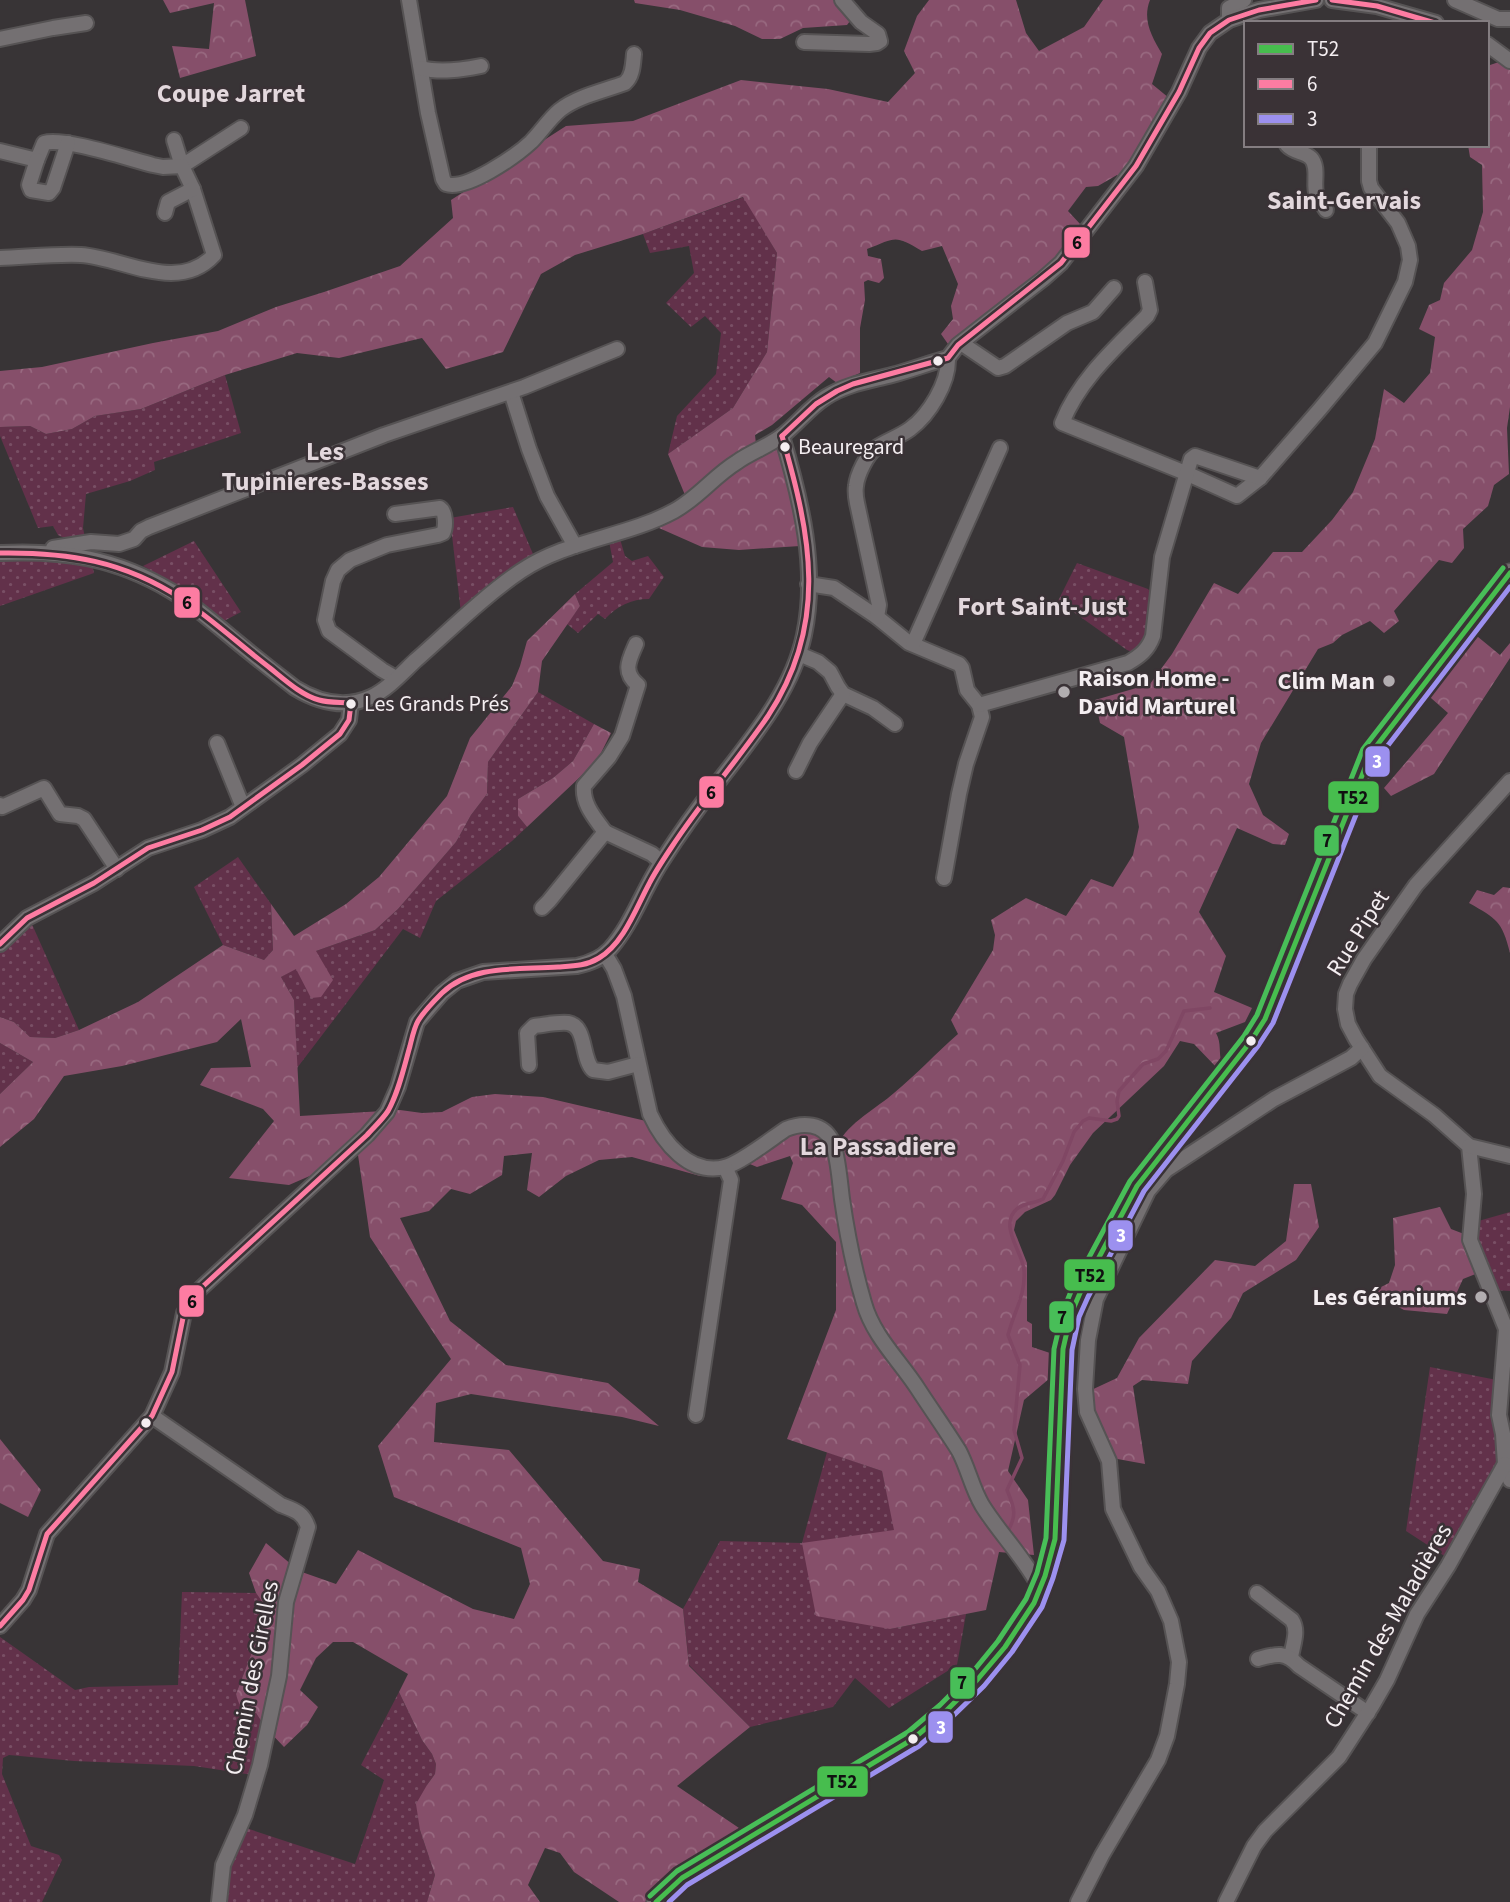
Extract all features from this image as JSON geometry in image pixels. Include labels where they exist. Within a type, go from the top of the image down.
[{"type":"main road","points":[[656,1902],[682,1878],[913,1740],[965,1693],[1006,1646],[1030,1610],[1051,1560],[1055,1539],[1066,1332],[1080,1293],[1142,1189],[1152,1166],[1244,1050],[1265,1019],[1371,753],[1510,573]]},
{"type":"street","points":[[409,0],[428,113],[443,179],[446,184],[452,186],[474,179],[517,153],[571,103],[625,83],[632,73],[635,54]]},
{"type":"street","points":[[804,42],[869,44],[880,41],[878,34],[861,22],[842,0]]},
{"type":"street","points":[[1229,20],[1229,8],[1244,0]]},
{"type":"street","points":[[38,551],[107,563],[155,582],[185,601],[295,688],[319,700],[351,703],[370,697],[522,570],[553,554],[637,527],[677,510],[703,492],[737,462],[782,436],[816,404],[837,391],[853,384],[948,358],[961,343],[1061,262],[1136,166],[1179,92],[1199,48],[1210,33],[1229,20],[1270,7],[1316,0]]},
{"type":"street","points":[[1332,0],[1377,6],[1429,21]]},
{"type":"street","points":[[1455,0],[1498,19],[1510,19]]},
{"type":"street","points":[[0,39],[86,23]]},
{"type":"street","points":[[1489,45],[1510,61]]},
{"type":"street","points":[[421,68],[457,70],[481,66]]},
{"type":"street","points":[[68,143],[53,188],[49,193],[31,190],[29,185],[44,142],[68,143],[163,167],[182,166],[241,128]]},
{"type":"street","points":[[0,258],[83,255],[158,273],[176,273],[199,267],[214,255],[174,140]]},
{"type":"street","points":[[1289,147],[1294,152],[1306,154],[1312,160],[1316,196],[1326,211]]},
{"type":"street","points":[[1145,282],[1150,310],[1147,316],[1101,363],[1070,404],[1062,423],[1237,496],[1260,478],[1375,343],[1405,282],[1410,260],[1408,246],[1398,223],[1368,181],[1369,147]]},
{"type":"street","points":[[0,151],[37,160]]},
{"type":"street","points":[[165,213],[168,202],[192,189]]},
{"type":"street","points":[[961,343],[998,368],[1005,366],[1067,323],[1093,312],[1114,288]]},
{"type":"street","points":[[0,553],[38,551],[91,542],[128,542],[149,527],[373,439],[511,392],[617,349]]},
{"type":"street","points":[[877,617],[879,605],[857,503],[857,480],[870,452],[911,429],[925,413],[943,384],[948,358]]},
{"type":"street","points":[[511,392],[528,449],[547,496],[575,546]]},
{"type":"street","points":[[0,1626],[29,1590],[47,1534],[152,1416],[172,1372],[184,1313],[190,1303],[199,1290],[327,1174],[387,1112],[398,1087],[417,1022],[442,993],[457,981],[483,972],[578,966],[605,954],[641,902],[661,862],[775,702],[793,671],[799,654],[807,612],[808,584],[800,503],[782,436]]},
{"type":"street","points":[[913,644],[1000,448]]},
{"type":"street","points":[[979,705],[1128,663],[1141,656],[1149,647],[1153,636],[1162,558],[1191,459],[1195,456],[1260,478]]},
{"type":"street","points":[[395,514],[440,508],[443,511],[445,529],[438,535],[379,547],[343,565],[336,574],[325,620],[329,631],[396,678]]},
{"type":"street","points":[[808,584],[834,588],[913,644],[959,664],[962,668],[967,690],[979,705],[982,717],[966,764],[944,878]]},
{"type":"street","points":[[636,644],[628,667],[632,680],[638,685],[622,736],[610,757],[584,786],[583,791],[588,807],[605,832],[652,854],[661,862]]},
{"type":"street","points":[[799,654],[818,662],[830,672],[843,694],[873,708],[895,724]]},
{"type":"street","points":[[796,771],[810,743],[843,694]]},
{"type":"street","points":[[0,944],[27,918],[94,883],[148,848],[202,830],[230,817],[340,734],[349,720],[351,703]]},
{"type":"street","points":[[216,743],[243,807]]},
{"type":"street","name":"Rue Pipet","points":[[1469,1146],[1434,1115],[1380,1076],[1351,1030],[1345,1009],[1346,995],[1355,973],[1380,934],[1416,886],[1510,781]]},
{"type":"street","points":[[0,805],[2,807],[44,788],[60,814],[78,816],[90,825],[117,869]]},
{"type":"street","points":[[542,908],[605,832]]},
{"type":"street","points":[[605,954],[624,996],[650,1114],[673,1150],[694,1163],[725,1167],[794,1126],[810,1124],[827,1134],[832,1142],[852,1256],[866,1310],[882,1340],[913,1381],[959,1452],[987,1512],[1029,1566],[1040,1588]]},
{"type":"street","points":[[529,1065],[529,1029],[567,1023],[578,1028],[586,1059],[593,1070],[608,1072],[638,1064]]},
{"type":"street","points":[[1078,1902],[1102,1855],[1158,1760],[1167,1737],[1177,1684],[1178,1662],[1171,1620],[1158,1591],[1141,1567],[1116,1517],[1108,1461],[1087,1412],[1085,1389],[1088,1340],[1096,1298],[1142,1189],[1166,1170],[1274,1099],[1351,1058],[1362,1048]]},
{"type":"street","points":[[1510,1156],[1469,1146],[1474,1194],[1470,1240],[1506,1329],[1499,1415],[1510,1480]]},
{"type":"street","points":[[696,1415],[731,1180],[725,1167]]},
{"type":"street","name":"Chemin des Girelles","points":[[152,1416],[281,1505],[300,1512],[308,1527],[286,1602],[279,1676],[263,1754],[254,1791],[223,1865],[219,1902]]},
{"type":"street","name":"Chemin des Maladières","points":[[1226,1902],[1254,1846],[1265,1831],[1339,1757],[1387,1680],[1417,1614],[1448,1566],[1507,1461]]},
{"type":"street","points":[[1257,1593],[1295,1625],[1291,1657]]},
{"type":"street","points":[[1258,1659],[1278,1654],[1291,1657],[1299,1666],[1367,1713]]},
{"type":"shaded area","points":[[744,197],[777,253],[767,352],[733,408],[668,454],[677,416],[716,374],[721,333],[705,316],[691,327],[666,303],[694,273],[689,246],[650,253],[643,234]]},
{"type":"shaded area","points":[[225,375],[241,433],[154,462],[155,470],[130,481],[86,494],[83,528],[85,538],[62,537],[53,526],[38,528],[0,436],[0,427],[30,426],[46,434],[72,429],[95,416],[141,409]]},
{"type":"shaded area","points":[[513,507],[533,554],[461,613],[450,518]]},
{"type":"shaded area","points":[[620,539],[625,556],[632,561],[648,556],[664,577],[649,599],[625,604],[605,619],[598,614],[578,633],[567,624],[580,606],[575,594],[613,562],[609,541]]},
{"type":"shaded area","points":[[194,541],[241,612],[224,621],[175,584],[143,566]]},
{"type":"shaded area","points":[[50,558],[92,565],[94,573],[0,606],[0,559]]},
{"type":"shaded area","points":[[1077,563],[1148,589],[1153,595],[1147,641],[1137,654],[1127,650],[1058,601]]},
{"type":"shaded area","points":[[538,692],[594,724],[573,761],[553,778],[518,799],[518,816],[527,827],[436,901],[420,938],[403,929],[297,1068],[294,1000],[281,977],[296,968],[311,997],[316,951],[375,930],[398,909],[456,842],[487,794],[488,762]]},
{"type":"shaded area","points":[[238,857],[271,904],[273,950],[264,960],[223,945],[194,887]]},
{"type":"shaded area","points":[[31,922],[79,1030],[55,1038],[30,1037],[14,1022],[0,1017],[0,948]]},
{"type":"shaded area","points":[[0,1043],[33,1062],[0,1094]]},
{"type":"shaded area","points":[[1510,1212],[1510,1291],[1493,1290],[1475,1247],[1475,1222]]},
{"type":"shaded area","points":[[1430,1367],[1497,1380],[1493,1425],[1499,1459],[1446,1557],[1406,1531]]},
{"type":"shaded area","points":[[827,1452],[882,1471],[895,1531],[890,1629],[966,1614],[957,1665],[889,1708],[855,1678],[833,1707],[750,1727],[689,1665],[683,1609],[720,1541],[802,1543]]},
{"type":"shaded area","points":[[182,1592],[256,1593],[268,1610],[236,1694],[243,1709],[256,1713],[265,1727],[253,1775],[194,1766],[74,1761],[9,1755],[3,1758],[2,1774],[31,1846],[59,1855],[62,1860],[42,1902],[0,1902],[0,1637],[75,1690],[89,1687],[178,1685]]},
{"type":"shaded area","points":[[399,1692],[436,1764],[435,1774],[427,1785],[420,1830],[435,1875],[427,1902],[223,1902],[232,1864],[246,1828],[355,1864],[384,1780],[361,1765]]},
{"type":"green space","points":[[163,0],[245,0],[256,56],[180,78],[172,46],[209,49],[214,3],[170,13]]},
{"type":"green space","points":[[634,0],[838,0],[853,17],[847,25],[803,28],[780,39],[762,39],[735,26],[680,10],[635,3]]},
{"type":"green space","points":[[929,0],[1016,0],[1026,33],[1039,51],[1084,27],[1103,0],[1150,0],[1148,21],[1162,54],[1152,84],[1169,98],[1120,178],[1117,175],[1098,186],[1086,187],[1068,211],[1081,225],[1064,251],[1052,264],[948,344],[941,334],[953,319],[951,306],[958,284],[942,246],[922,251],[906,242],[895,240],[867,249],[868,256],[881,259],[884,278],[879,283],[868,280],[864,282],[860,373],[837,383],[829,377],[772,425],[755,435],[756,444],[685,495],[668,454],[733,408],[767,352],[777,253],[743,197],[643,234],[575,255],[541,274],[503,352],[446,369],[422,338],[339,358],[297,353],[225,375],[141,409],[95,416],[72,429],[46,434],[30,426],[0,427],[0,371],[42,367],[218,331],[276,307],[400,266],[453,218],[451,200],[566,126],[633,121],[741,80],[828,89],[888,102],[915,73],[904,51],[917,16]]},
{"type":"green space","points":[[1502,61],[1510,70],[1510,407],[1507,428],[1509,474],[1494,485],[1488,506],[1463,529],[1464,548],[1452,563],[1439,560],[1394,611],[1399,621],[1384,633],[1370,621],[1318,649],[1261,743],[1249,784],[1263,815],[1289,834],[1285,845],[1273,844],[1237,828],[1199,912],[1226,956],[1214,992],[1252,1008],[1245,1022],[1216,1033],[1222,1064],[1217,1068],[1194,1044],[1180,1041],[1164,1066],[1093,1133],[1070,1165],[1051,1200],[1025,1212],[1016,1221],[1014,1230],[1027,1263],[1027,1321],[1032,1324],[1032,1347],[1053,1354],[1056,1373],[1024,1400],[1008,1471],[1028,1500],[1034,1555],[999,1552],[986,1610],[890,1629],[816,1616],[802,1543],[894,1530],[882,1471],[787,1439],[836,1310],[836,1242],[802,1205],[781,1199],[793,1163],[790,1156],[757,1167],[745,1162],[797,1129],[809,1127],[838,1144],[849,1129],[902,1086],[958,1034],[951,1020],[993,950],[995,935],[991,920],[1026,898],[1066,916],[1091,879],[1113,887],[1133,855],[1139,827],[1124,737],[1100,723],[1095,700],[1150,684],[1172,654],[1214,583],[1238,594],[1273,552],[1302,552],[1332,520],[1353,492],[1375,439],[1384,389],[1404,403],[1430,373],[1435,337],[1419,329],[1429,305],[1440,300],[1444,283],[1472,250],[1483,212],[1482,165],[1470,157],[1468,147],[1489,147],[1489,65]]},
{"type":"green space","points":[[780,446],[794,490],[800,546],[739,550],[702,547],[659,528],[744,462]]},
{"type":"green space","points":[[575,594],[580,606],[542,661],[538,692],[488,762],[487,794],[456,842],[398,909],[375,930],[316,951],[333,980],[321,997],[311,998],[296,969],[281,977],[294,1000],[300,1116],[400,1110],[442,1112],[472,1097],[495,1094],[543,1097],[646,1121],[656,1141],[667,1153],[700,1172],[700,1176],[632,1157],[599,1160],[566,1176],[539,1197],[527,1190],[532,1153],[504,1156],[502,1175],[470,1194],[451,1189],[429,1211],[400,1218],[450,1321],[506,1365],[608,1383],[659,1426],[622,1417],[471,1394],[436,1403],[434,1442],[509,1450],[603,1561],[640,1569],[638,1582],[683,1609],[689,1666],[750,1727],[677,1786],[739,1828],[645,1902],[619,1902],[574,1872],[560,1853],[545,1848],[528,1885],[540,1902],[427,1902],[435,1875],[420,1830],[416,1804],[435,1774],[436,1764],[399,1692],[408,1674],[353,1642],[333,1642],[316,1658],[300,1690],[318,1707],[307,1725],[284,1747],[256,1713],[242,1708],[236,1694],[268,1610],[256,1593],[249,1573],[266,1543],[299,1571],[336,1584],[358,1550],[473,1609],[514,1619],[530,1584],[521,1548],[394,1497],[378,1446],[451,1359],[370,1237],[358,1155],[289,1185],[229,1178],[274,1121],[263,1109],[200,1085],[211,1068],[251,1067],[241,1019],[217,1042],[122,1066],[64,1076],[34,1119],[0,1147],[0,1094],[33,1062],[0,1043],[0,1017],[14,1022],[30,1037],[55,1038],[79,1030],[138,1002],[223,945],[264,960],[273,950],[271,904],[294,936],[346,904],[379,877],[447,796],[470,738],[512,686],[527,641]]},
{"type":"green space","points":[[1472,632],[1500,655],[1510,643],[1510,658],[1434,774],[1391,796],[1384,788],[1448,713],[1423,691]]},
{"type":"green space","points":[[594,724],[611,733],[597,761],[527,827],[518,816],[518,799],[553,778],[573,761]]},
{"type":"green space","points":[[1503,887],[1510,888],[1510,953],[1497,922],[1469,903],[1477,890],[1494,895]]},
{"type":"green space","points":[[1294,1184],[1311,1184],[1319,1227],[1296,1260],[1243,1293],[1231,1318],[1192,1361],[1188,1384],[1142,1380],[1133,1386],[1145,1464],[1112,1458],[1092,1413],[1087,1392],[1117,1378],[1139,1338],[1215,1260],[1255,1266],[1286,1241]]},
{"type":"green space","points":[[1440,1207],[1451,1229],[1464,1234],[1478,1273],[1463,1279],[1447,1314],[1404,1310],[1371,1292],[1389,1283],[1395,1265],[1393,1218]]},
{"type":"green space","points":[[0,1439],[41,1490],[28,1517],[0,1503]]},
{"type":"waterway","points":[[1007,1533],[1014,1512],[1007,1490],[1022,1458],[1014,1430],[1020,1365],[1008,1335],[1021,1295],[1024,1270],[1010,1230],[1012,1215],[1021,1206],[1043,1199],[1063,1161],[1074,1132],[1083,1121],[1089,1118],[1111,1121],[1117,1119],[1119,1091],[1143,1064],[1158,1059],[1166,1051],[1184,1011],[1210,1008]]},
{"type":"transit line","name":"6","points":[[782,436],[816,404],[837,391],[853,384],[948,358],[958,345],[1061,263],[1136,166],[1179,92],[1199,48],[1210,33],[1229,20],[1259,10],[1316,0]]},
{"type":"transit line","name":"6","points":[[1332,0],[1377,6],[1428,21]]},
{"type":"transit line","name":"6","points":[[0,1626],[29,1590],[47,1534],[152,1416],[172,1372],[184,1313],[199,1290],[367,1135],[388,1111],[398,1087],[415,1027],[426,1010],[442,993],[467,977],[497,970],[579,965],[594,961],[608,951],[622,934],[654,875],[683,831],[768,716],[787,681],[800,647],[807,613],[809,579],[801,509],[782,436]]},
{"type":"transit line","name":"6","points":[[0,553],[72,557],[117,567],[139,576],[182,599],[300,691],[323,701],[351,703]]},
{"type":"transit line","name":"7","points":[[650,1896],[677,1871],[908,1732],[971,1674],[998,1641],[1026,1599],[1037,1573],[1046,1538],[1054,1349],[1063,1311],[1072,1289],[1130,1181],[1244,1036],[1257,1015],[1363,749],[1503,568]]},
{"type":"transit line","name":"T52","points":[[656,1902],[682,1878],[913,1739],[977,1680],[1005,1647],[1034,1603],[1055,1539],[1063,1349],[1071,1314],[1080,1293],[1137,1186],[1251,1041],[1265,1019],[1371,753],[1510,573]]},
{"type":"transit line","name":"3","points":[[669,1902],[687,1885],[919,1746],[984,1686],[1012,1652],[1042,1607],[1064,1540],[1072,1350],[1079,1317],[1088,1297],[1144,1191],[1258,1046],[1273,1023],[1379,757],[1510,587]]},
{"type":"transit line","name":"6","points":[[0,944],[27,918],[94,883],[148,848],[202,830],[230,817],[340,734],[349,720],[351,703]]},
{"type":"place","name":"Beauregard","points":[[785,447]]},
{"type":"place","name":"Clim Man","points":[[1389,681]]},
{"type":"place","name":"Raison Home - David Marturel","points":[[1064,692]]},
{"type":"place","name":"Les Grands Prés","points":[[351,704]]},
{"type":"place","name":"Les Géraniums","points":[[1481,1297]]},
{"type":"district","name":"Coupe Jarret","points":[[231,93]]},
{"type":"district","name":"Saint-Gervais","points":[[1344,200]]},
{"type":"district","name":"Les Tupinieres-Basses","points":[[325,466]]},
{"type":"district","name":"Fort Saint-Just","points":[[1042,606]]},
{"type":"district","name":"La Passadiere","points":[[878,1146]]}]
